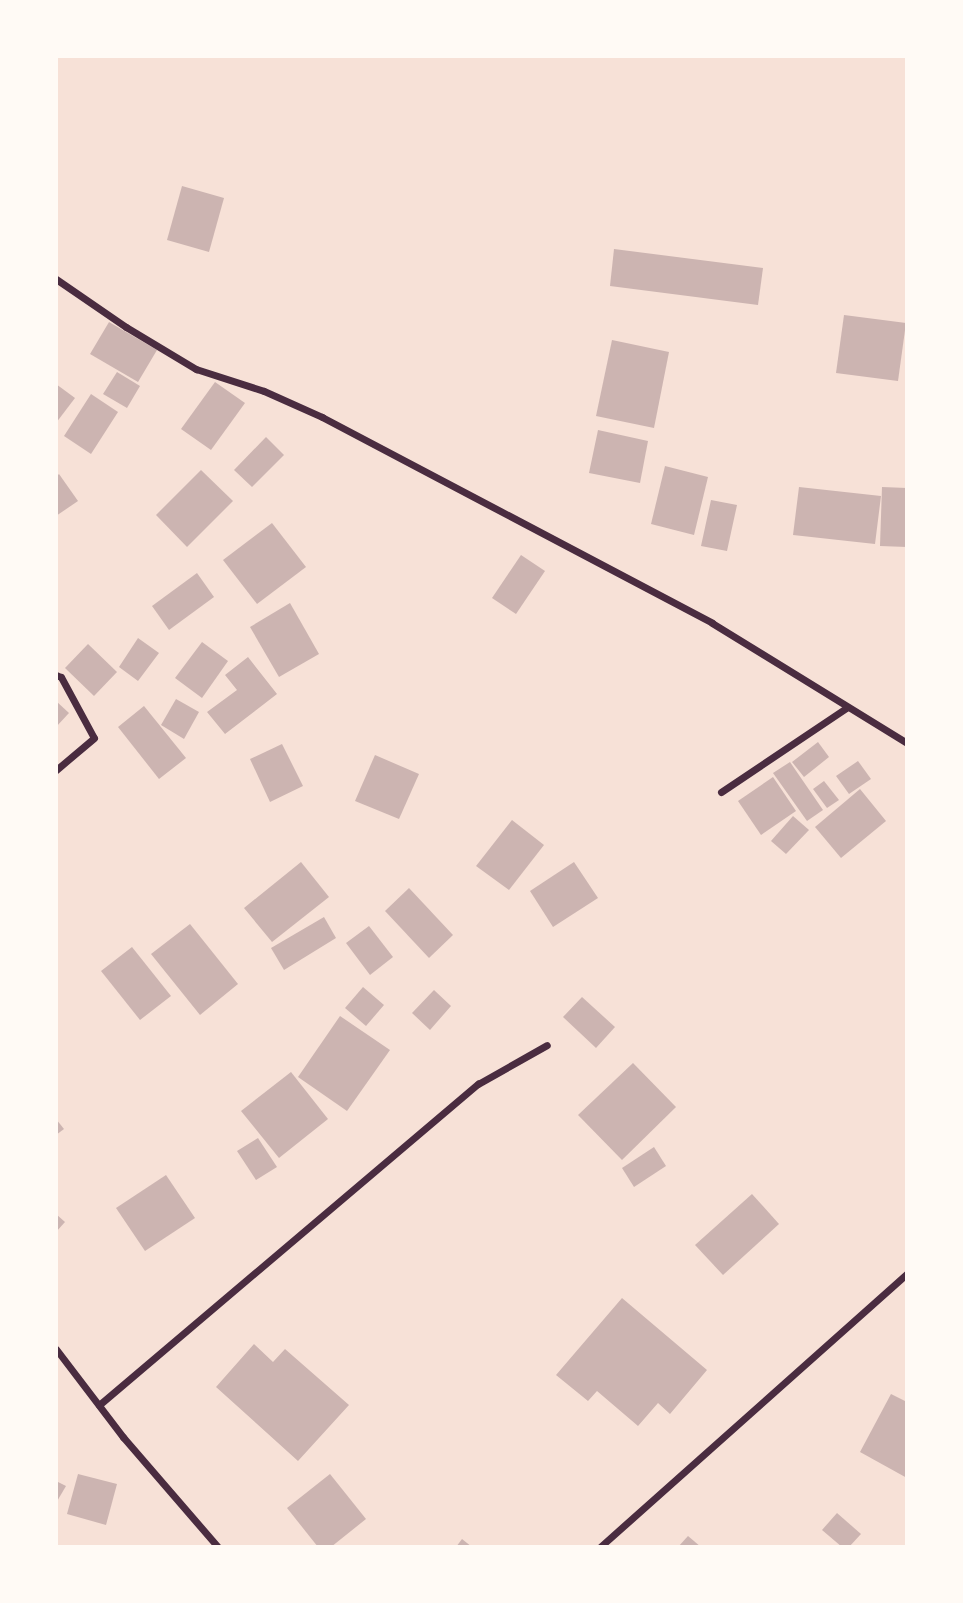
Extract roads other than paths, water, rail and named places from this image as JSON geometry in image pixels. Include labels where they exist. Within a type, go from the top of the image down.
[{"type":"street","points":[[56,279],[126,327],[196,369],[264,391],[322,417],[712,623],[846,708],[907,743]]},
{"type":"street","points":[[56,675],[61,677],[94,738],[56,770]]},
{"type":"street","points":[[721,792],[846,708]]},
{"type":"street","points":[[99,1405],[478,1084],[547,1045]]},
{"type":"street","points":[[600,1547],[907,1273]]},
{"type":"street","points":[[56,1349],[99,1405],[218,1547]]}]
